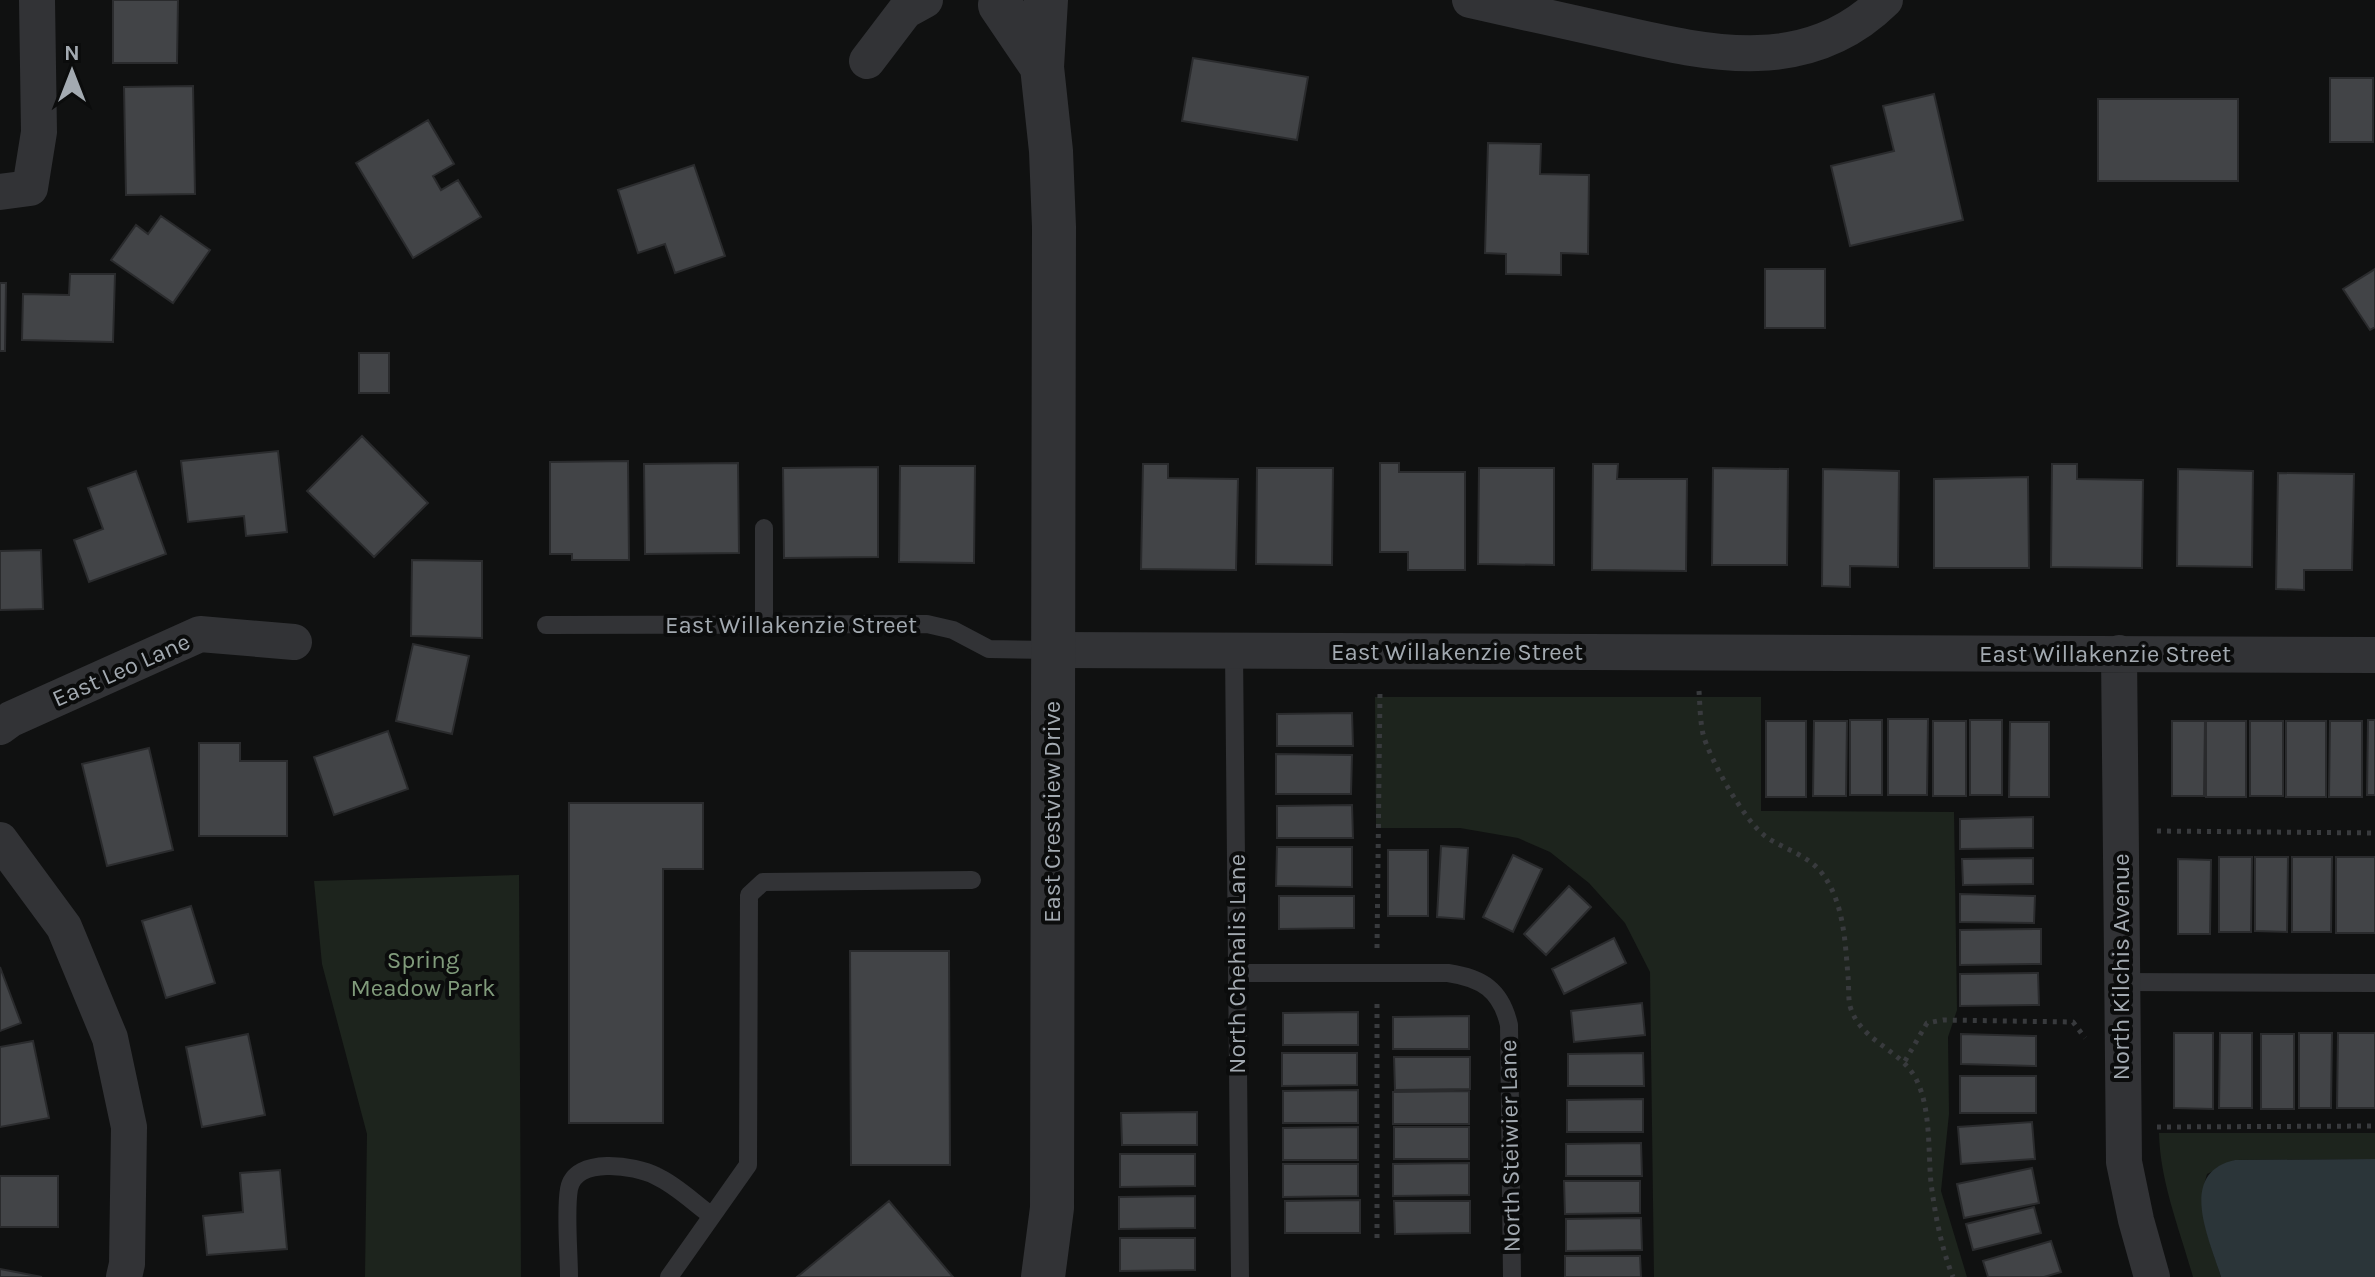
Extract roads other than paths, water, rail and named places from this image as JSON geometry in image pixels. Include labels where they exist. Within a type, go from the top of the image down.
[{"type":"street","points":[[0,192],[30,188],[39,132],[37,0]]},
{"type":"street","points":[[867,61],[905,11],[925,0]]},
{"type":"street","name":"East Crestview Drive","points":[[1043,1277],[1052,1208],[1054,416],[1054,227],[1051,151],[1042,67],[1046,0]]},
{"type":"street","points":[[1470,0],[1698,51],[1759,54],[1818,44],[1865,20],[1885,0]]},
{"type":"street","points":[[1008,2],[1042,67]]},
{"type":"street","name":"East Leo Lane","points":[[0,727],[11,719],[200,634],[294,642]]},
{"type":"street","name":"East Willakenzie Street","points":[[1053,650],[2375,655]]},
{"type":"street","name":"North Kilchis Avenue","points":[[2119,653],[2124,1162],[2152,1277]]},
{"type":"street","points":[[0,840],[64,927],[110,1038],[129,1127],[127,1264],[124,1277]]},
{"type":"street","name":"East Crestview Drive","points":[[1052,1208],[1065,1277]]},
{"type":"lane","points":[[764,528],[764,625]]},
{"type":"lane","name":"East Willakenzie Street","points":[[546,625],[927,624],[953,630],[989,649],[1053,650]]},
{"type":"lane","name":"North Chehalis Lane","points":[[1234,651],[1240,1277]]},
{"type":"lane","points":[[669,1277],[748,1165],[749,895],[763,882],[972,880]]},
{"type":"lane","name":"North Steiwier Lane","points":[[1237,973],[1448,973],[1473,977],[1491,990],[1505,1007],[1509,1025],[1512,1277]]},
{"type":"lane","points":[[2121,982],[2375,983]]},
{"type":"lane","points":[[569,1277],[569,1187],[577,1174],[594,1167],[636,1168],[659,1177],[712,1216]]},
{"type":"park label","name":"Spring Meadow Park","points":[[423,974]]}]
